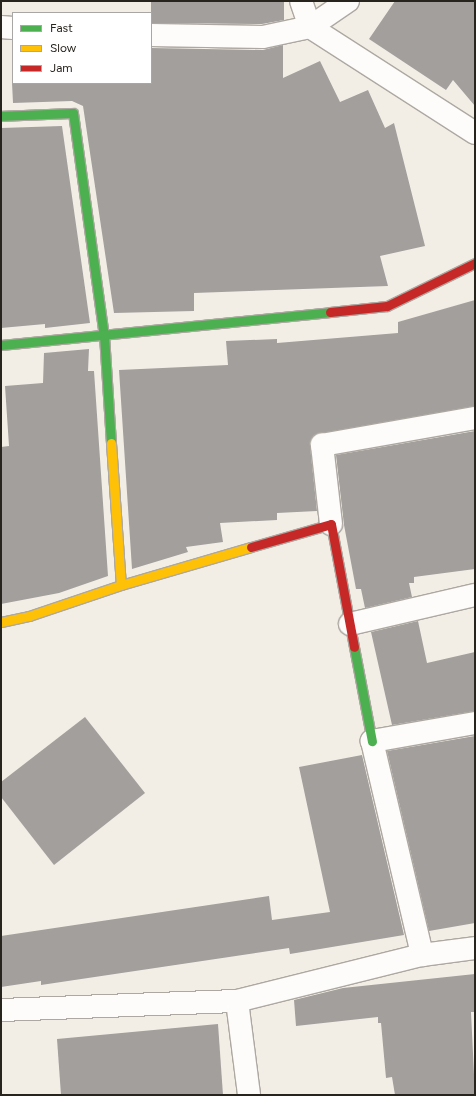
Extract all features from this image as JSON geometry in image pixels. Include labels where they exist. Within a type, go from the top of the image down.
[{"type":"street","points":[[301,1],[310,27],[475,133]]},
{"type":"street","points":[[152,35],[263,37],[310,27],[348,1]]},
{"type":"street","points":[[1,27],[12,28]]},
{"type":"street","points":[[1,116],[73,113],[104,335],[122,585]]},
{"type":"street","points":[[1,345],[387,306],[475,263]]},
{"type":"street","points":[[422,955],[372,740],[331,524],[322,445],[475,418]]},
{"type":"street","points":[[1,622],[29,616],[122,585],[331,524]]},
{"type":"street","points":[[350,624],[475,595]]},
{"type":"street","points":[[372,740],[475,722]]},
{"type":"street","points":[[1,1010],[237,1001],[422,955],[475,948]]},
{"type":"street","points":[[237,1001],[249,1095]]},
{"type":"building","points":[[151,1],[284,1],[284,20],[262,24],[152,23]]},
{"type":"building","points":[[395,1],[475,1],[475,106],[453,80],[446,90],[369,39]]},
{"type":"building","points":[[283,45],[283,78],[320,61],[340,102],[368,90],[385,128],[394,123],[425,246],[380,256],[388,286],[194,293],[194,311],[114,313],[83,106],[72,101],[13,103],[12,84],[152,84],[152,48],[263,50]]},
{"type":"building","points":[[62,126],[90,323],[45,328],[45,324],[1,328],[1,128]]},
{"type":"building","points":[[475,300],[475,406],[314,435],[310,446],[317,511],[277,513],[277,520],[220,523],[223,542],[186,547],[188,552],[132,569],[119,370],[228,365],[226,341],[277,339],[277,343],[398,333],[398,322]]},
{"type":"building","points":[[89,349],[88,371],[94,371],[108,576],[59,593],[1,604],[1,447],[9,446],[5,386],[43,383],[44,353]]},
{"type":"building","points":[[475,431],[475,569],[414,577],[414,583],[409,583],[412,597],[365,608],[361,589],[356,589],[344,525],[336,455]]},
{"type":"building","points":[[418,621],[427,663],[475,652],[475,711],[392,725],[371,632]]},
{"type":"building","points":[[85,717],[145,793],[54,865],[1,797],[1,782]]},
{"type":"building","points":[[475,736],[475,923],[429,931],[387,751]]},
{"type":"building","points":[[362,755],[404,935],[290,954],[289,948],[41,985],[41,981],[1,987],[1,936],[269,896],[272,920],[330,912],[299,767]]},
{"type":"building","points":[[475,974],[475,1012],[471,1012],[475,1095],[395,1095],[392,1077],[386,1078],[381,1023],[378,1023],[378,1017],[296,1026],[294,1000],[343,988]]},
{"type":"building","points":[[218,1024],[223,1095],[61,1095],[57,1039]]},
{"type":"traffic: fast","points":[[1,116],[73,113],[104,335],[111,443]]},
{"type":"traffic: fast","points":[[1,345],[330,312]]},
{"type":"traffic: fast","points":[[354,647],[372,741]]},
{"type":"traffic: slow","points":[[111,443],[121,585]]},
{"type":"traffic: slow","points":[[1,622],[29,616],[121,585],[251,547]]},
{"type":"traffic: jam","points":[[330,312],[387,306],[475,263]]},
{"type":"traffic: jam","points":[[251,547],[331,524],[354,647]]}]
